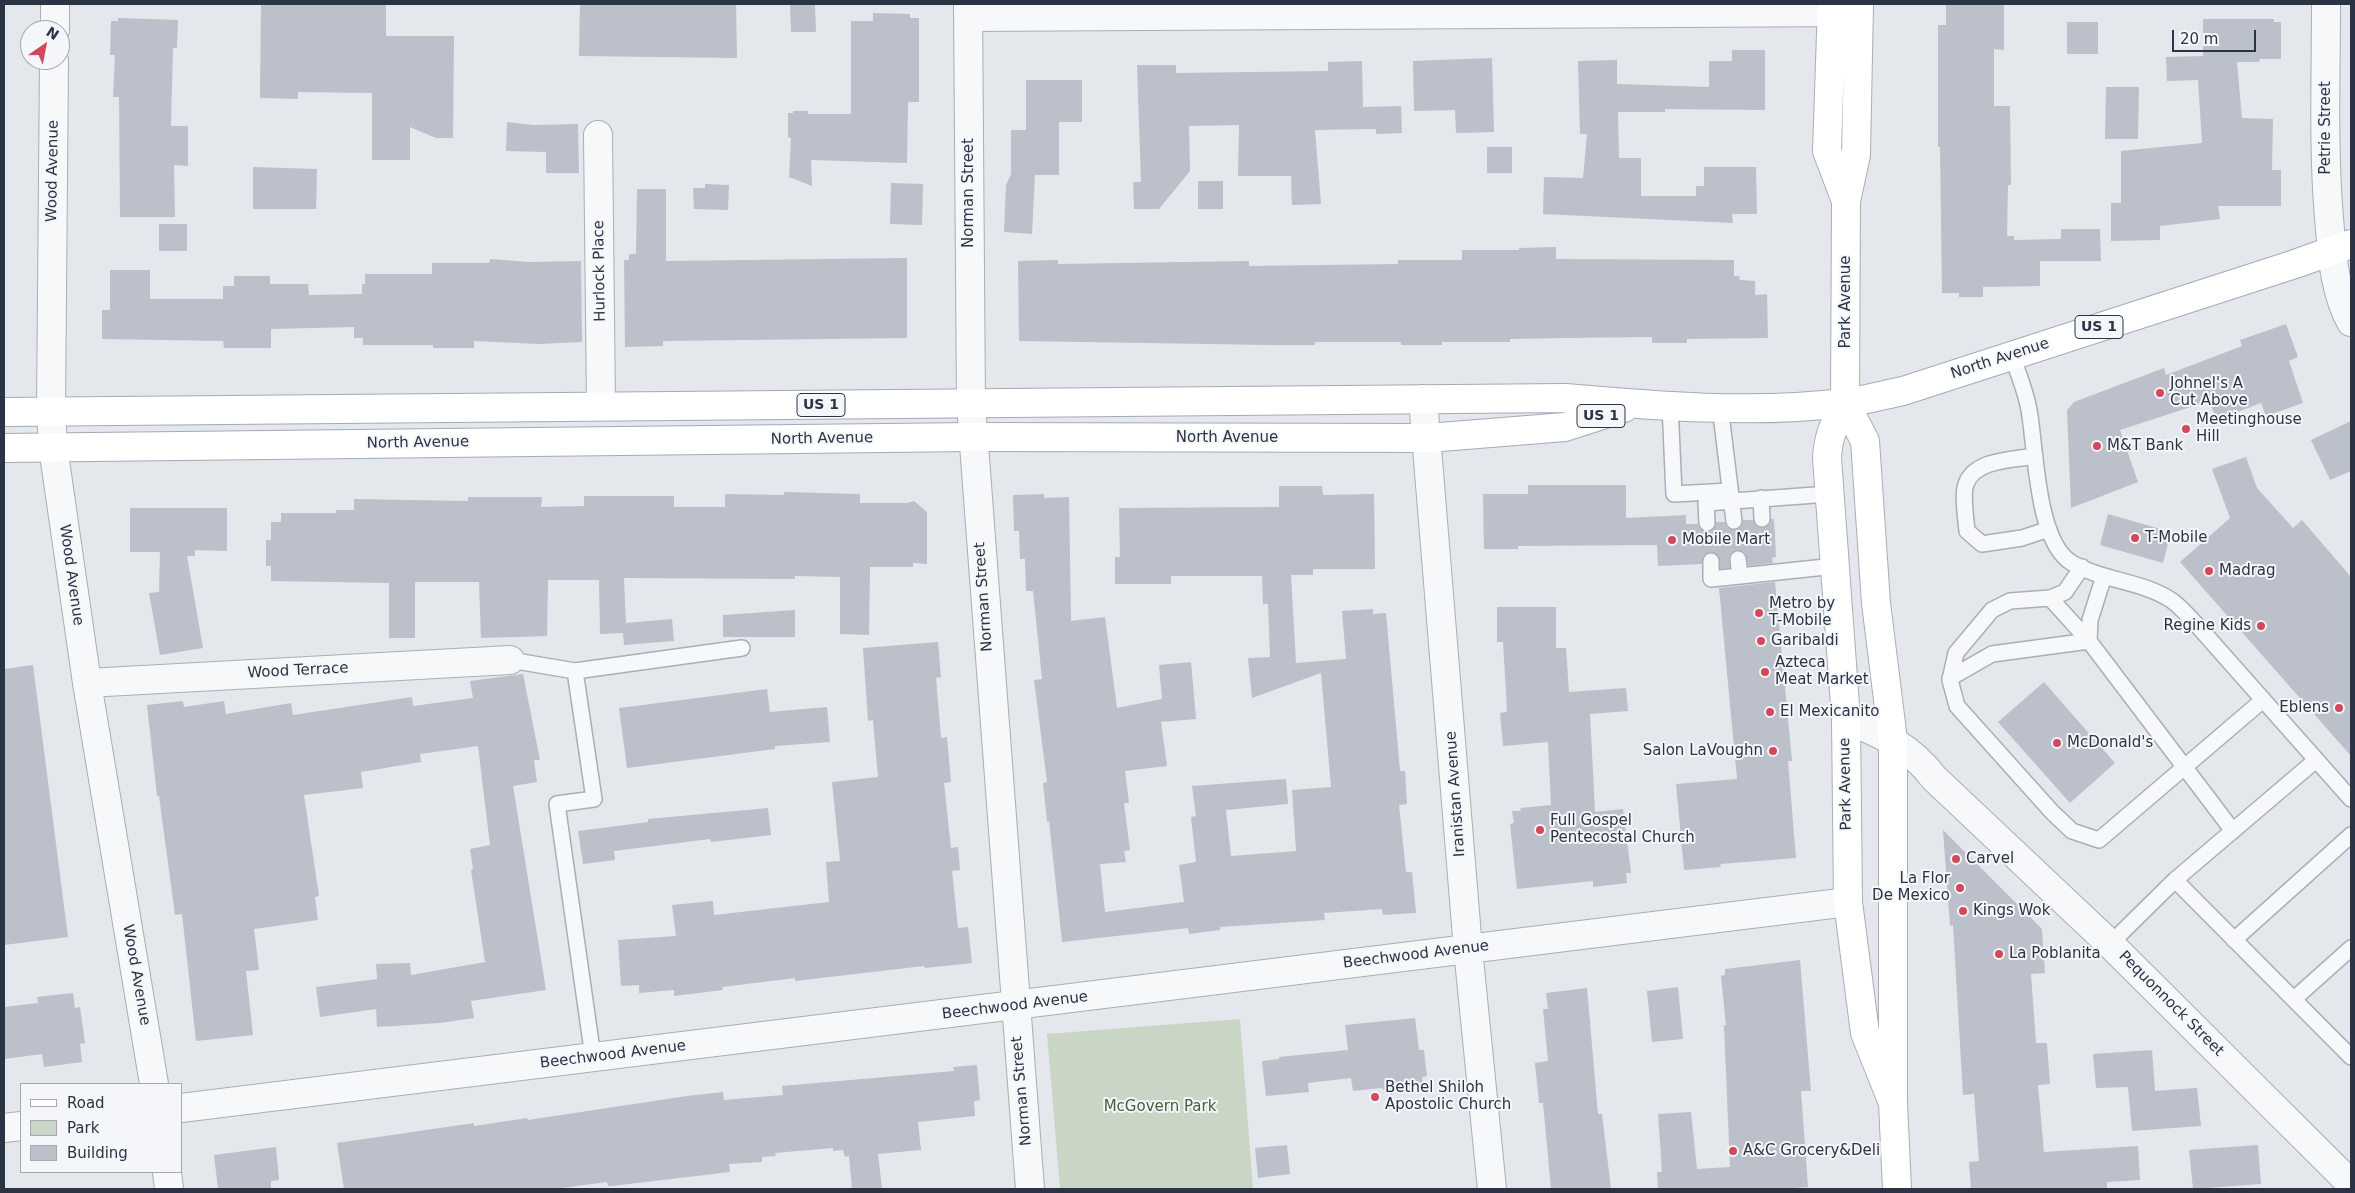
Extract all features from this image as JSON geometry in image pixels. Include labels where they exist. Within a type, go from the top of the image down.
[{"type":"main road","name":"Park Avenue","points":[[1832,8],[1827,151],[1846,201]]},
{"type":"main road","name":"Park Avenue","points":[[1859,8],[1856,155],[1846,201],[1845,403],[1831,429],[1828,443],[1829,494],[1846,719],[1848,902],[1865,1033],[1893,1103]]},
{"type":"main road","name":"North Avenue","points":[[4,412],[601,406],[971,405],[1565,398],[1637,404],[1790,408],[1845,403],[1903,391],[2341,247]]},
{"type":"main road","name":"Park Avenue","points":[[1845,403],[1865,441],[1876,603],[1894,740],[1893,1103],[1897,1189]]},
{"type":"main road","name":"North Avenue","points":[[4,448],[973,438],[1428,438],[1565,427],[1637,404]]},
{"type":"street","points":[[55,4],[55,20]]},
{"type":"street","name":"Petrie Street","points":[[2326,4],[2325,165],[2341,247],[2342,301],[2351,322]]},
{"type":"street","points":[[968,10],[1859,8]]},
{"type":"street","name":"Norman Street","points":[[968,10],[971,405],[1030,1189]]},
{"type":"street","name":"Wood Avenue","points":[[54,70],[51,411],[53,447],[87,683],[154,1083]]},
{"type":"street","name":"Hurlock Place","points":[[598,135],[601,406]]},
{"type":"street","name":"Iranistan Avenue","points":[[1424,399],[1468,949],[1492,1189]]},
{"type":"street","name":"Wood Terrace","points":[[87,683],[510,660]]},
{"type":"street","name":"Pequonnock Street","points":[[1846,719],[1894,740],[1923,763],[1934,778],[2110,944],[2351,1184]]},
{"type":"street","name":"Beechwood Avenue","points":[[182,1108],[1848,902]]},
{"type":"street","points":[[4,1128],[20,1126]]},
{"type":"street","points":[[167,1173],[170,1189]]},
{"type":"lane","points":[[2012,356],[2029,408],[2043,515],[2054,542],[2070,562],[2104,576],[2156,593],[2172,601],[2196,624],[2351,799]]},
{"type":"lane","points":[[1670,405],[1674,494],[1731,495],[1761,498],[1829,494]]},
{"type":"lane","points":[[1720,406],[1734,521]]},
{"type":"lane","points":[[2035,456],[1987,464],[1974,472],[1965,485],[1967,531],[1982,544],[2022,538],[2049,529]]},
{"type":"lane","points":[[1707,523],[1706,503],[1731,495]]},
{"type":"lane","points":[[1761,498],[1762,520]]},
{"type":"lane","points":[[1738,559],[1740,576]]},
{"type":"lane","points":[[1711,561],[1711,579],[1740,576],[1766,565],[1834,566]]},
{"type":"lane","points":[[2082,567],[2065,592],[2050,598],[2010,601],[1992,610],[1956,653],[1950,678],[1957,706],[2052,812],[2072,831],[2099,840],[2263,700]]},
{"type":"lane","points":[[2089,641],[2090,620],[2104,576]]},
{"type":"lane","points":[[2050,598],[2089,641],[2233,831]]},
{"type":"lane","points":[[1950,678],[1992,654],[2089,641]]},
{"type":"lane","points":[[510,660],[575,671],[742,648]]},
{"type":"lane","points":[[575,671],[594,799],[557,804],[593,1058]]},
{"type":"lane","points":[[2110,944],[2175,880],[2316,760]]},
{"type":"lane","points":[[2234,940],[2351,835]]},
{"type":"lane","points":[[2175,880],[2351,1057]]},
{"type":"lane","points":[[2294,1000],[2351,948]]},
{"type":"green space","name":"McGovern Park","points":[[1240,1019],[1253,1189],[1060,1189],[1047,1034]]},
{"type":"building","points":[[261,4],[386,4],[386,36],[454,36],[453,138],[436,138],[410,127],[410,160],[372,160],[372,93],[298,92],[298,99],[260,98]]},
{"type":"building","points":[[580,4],[736,4],[737,58],[579,56]]},
{"type":"building","points":[[815,4],[816,32],[791,32],[790,5]]},
{"type":"building","points":[[1946,4],[2004,4],[2004,50],[1994,49],[1994,106],[2010,106],[2011,185],[2008,185],[2007,236],[2014,236],[2014,240],[2061,239],[2061,229],[2100,229],[2101,261],[2040,261],[2040,286],[1983,287],[1983,297],[1959,297],[1959,293],[1942,293],[1940,147],[1938,147],[1938,25],[1946,25]]},
{"type":"building","points":[[873,13],[910,14],[910,18],[919,18],[919,102],[908,102],[907,163],[811,160],[812,186],[789,177],[791,138],[788,137],[788,113],[808,111],[808,114],[851,114],[851,21],[873,21]]},
{"type":"building","points":[[118,18],[178,20],[177,48],[173,48],[171,126],[188,126],[188,166],[174,165],[175,217],[120,217],[119,97],[113,97],[115,55],[110,55],[111,21],[118,21]]},
{"type":"building","points":[[2203,19],[2274,19],[2274,22],[2281,22],[2281,59],[2237,62],[2242,118],[2273,119],[2272,170],[2281,170],[2281,206],[2218,206],[2220,219],[2160,226],[2160,240],[2111,241],[2111,203],[2121,203],[2121,151],[2202,143],[2198,80],[2167,81],[2166,57],[2203,56]]},
{"type":"building","points":[[2067,22],[2098,22],[2098,54],[2067,54]]},
{"type":"building","points":[[1732,50],[1765,50],[1765,110],[1665,109],[1665,112],[1618,112],[1619,158],[1641,158],[1641,196],[1696,196],[1696,186],[1704,186],[1704,167],[1756,167],[1757,214],[1732,214],[1733,223],[1543,214],[1544,177],[1583,178],[1587,134],[1580,134],[1578,61],[1617,60],[1617,84],[1709,87],[1709,61],[1732,61]]},
{"type":"building","points":[[1492,58],[1494,132],[1456,133],[1455,110],[1414,111],[1413,61]]},
{"type":"building","points":[[1362,61],[1363,107],[1401,106],[1402,133],[1376,134],[1376,129],[1315,130],[1321,204],[1292,205],[1291,176],[1238,176],[1239,125],[1189,126],[1190,171],[1159,209],[1134,209],[1133,182],[1141,182],[1137,65],[1176,65],[1176,73],[1328,71],[1328,62]]},
{"type":"building","points":[[1026,80],[1082,80],[1082,122],[1059,122],[1059,175],[1035,175],[1032,234],[1004,232],[1006,185],[1011,174],[1011,130],[1026,130]]},
{"type":"building","points":[[2106,87],[2139,87],[2138,139],[2105,139]]},
{"type":"building","points":[[507,122],[533,125],[578,124],[579,173],[546,173],[546,152],[506,151]]},
{"type":"building","points":[[1487,147],[1512,147],[1512,173],[1487,173]]},
{"type":"building","points":[[253,167],[317,169],[316,209],[253,209]]},
{"type":"building","points":[[1198,181],[1223,181],[1223,209],[1198,209]]},
{"type":"building","points":[[891,183],[923,184],[922,225],[890,224]]},
{"type":"building","points":[[705,184],[729,185],[728,210],[694,209],[693,188],[705,188]]},
{"type":"building","points":[[637,189],[666,189],[666,261],[907,258],[907,338],[663,341],[663,346],[625,347],[624,260],[629,260],[629,254],[636,254]]},
{"type":"building","points":[[159,224],[187,224],[187,251],[159,251]]},
{"type":"building","points":[[1556,247],[1556,259],[1734,260],[1734,276],[1739,276],[1740,280],[1755,281],[1755,295],[1767,294],[1768,338],[1687,339],[1687,343],[1652,343],[1652,337],[1510,339],[1510,342],[1442,342],[1442,345],[1401,345],[1401,342],[1315,342],[1315,345],[1271,345],[1019,341],[1018,261],[1058,260],[1058,264],[1249,261],[1249,266],[1398,264],[1398,260],[1462,260],[1462,250],[1519,250],[1519,248]]},
{"type":"building","points":[[490,259],[529,262],[581,261],[582,342],[539,344],[474,341],[474,348],[433,348],[433,345],[363,345],[363,338],[354,338],[354,327],[271,329],[271,348],[224,348],[223,341],[102,339],[102,310],[110,310],[110,270],[150,270],[150,299],[223,299],[223,286],[234,286],[234,276],[270,276],[270,284],[308,284],[309,295],[362,294],[365,274],[432,274],[432,263],[489,263]]},
{"type":"building","points":[[2286,324],[2298,357],[2289,361],[2303,403],[2266,416],[2261,403],[2217,420],[2209,401],[2120,430],[2138,482],[2071,508],[2067,410],[2074,402],[2164,368],[2166,375],[2242,346],[2240,340]]},
{"type":"building","points":[[2351,421],[2351,471],[2330,480],[2311,440]]},
{"type":"building","points":[[2246,457],[2257,488],[2293,528],[2302,520],[2351,577],[2351,756],[2180,562],[2230,518],[2212,469]]},
{"type":"building","points":[[1528,485],[1626,485],[1626,518],[1686,515],[1686,524],[1698,524],[1699,528],[1707,532],[1712,531],[1716,522],[1725,522],[1727,527],[1735,530],[1740,528],[1743,520],[1753,520],[1757,527],[1763,528],[1770,524],[1771,519],[1774,519],[1776,557],[1772,558],[1773,563],[1748,566],[1745,553],[1736,550],[1729,556],[1730,568],[1720,569],[1719,557],[1711,552],[1703,556],[1702,564],[1658,566],[1657,545],[1518,546],[1518,549],[1484,549],[1483,494],[1528,494]]},
{"type":"building","points":[[1279,486],[1322,486],[1323,495],[1374,494],[1375,569],[1313,569],[1313,575],[1291,575],[1296,663],[1346,659],[1342,611],[1373,609],[1373,614],[1386,613],[1400,771],[1405,771],[1407,804],[1399,805],[1406,872],[1412,872],[1416,913],[1383,915],[1382,909],[1324,913],[1325,920],[1220,927],[1220,930],[1189,934],[1188,928],[1062,942],[1049,821],[1047,822],[1043,783],[1047,782],[1034,680],[1042,679],[1033,591],[1026,591],[1025,559],[1020,559],[1019,531],[1014,531],[1013,495],[1044,494],[1044,498],[1069,497],[1071,621],[1105,617],[1117,708],[1162,699],[1159,665],[1191,662],[1196,719],[1161,722],[1167,766],[1125,771],[1129,803],[1124,803],[1130,850],[1124,851],[1126,862],[1100,864],[1105,912],[1184,902],[1179,865],[1196,862],[1191,817],[1196,816],[1192,786],[1286,779],[1288,804],[1226,810],[1231,856],[1296,851],[1292,790],[1331,787],[1321,673],[1252,698],[1248,658],[1270,657],[1268,604],[1263,604],[1262,576],[1171,576],[1171,584],[1115,584],[1115,557],[1120,557],[1119,508],[1279,507]]},
{"type":"building","points":[[784,492],[860,494],[860,503],[907,503],[914,501],[927,512],[927,564],[913,563],[913,567],[870,567],[869,635],[840,634],[840,577],[795,576],[795,579],[624,578],[626,623],[672,619],[674,641],[624,645],[623,633],[600,634],[599,580],[548,580],[547,636],[481,638],[479,582],[415,582],[415,638],[389,638],[389,583],[271,581],[271,566],[266,566],[266,540],[271,540],[271,522],[281,522],[281,513],[336,513],[336,510],[354,510],[354,499],[468,501],[468,497],[542,497],[541,507],[584,506],[584,496],[674,496],[674,507],[725,507],[725,494],[784,495]]},
{"type":"building","points":[[130,508],[227,508],[227,551],[195,550],[195,556],[187,556],[203,648],[160,655],[149,593],[159,592],[160,552],[130,552]]},
{"type":"building","name":"T-Mobile","points":[[2108,514],[2171,532],[2163,563],[2100,545]]},
{"type":"building","points":[[1775,582],[1792,761],[1788,761],[1796,858],[1720,864],[1721,867],[1684,870],[1676,784],[1737,779],[1719,588]]},
{"type":"building","points":[[1497,607],[1556,607],[1556,648],[1566,648],[1569,692],[1626,688],[1628,711],[1590,714],[1595,812],[1623,809],[1631,873],[1626,873],[1627,883],[1593,887],[1593,881],[1517,889],[1510,824],[1514,823],[1512,811],[1521,811],[1520,808],[1551,805],[1548,742],[1503,746],[1500,713],[1507,710],[1503,642],[1497,642]]},
{"type":"building","points":[[795,610],[795,637],[723,637],[723,615]]},
{"type":"building","points":[[938,642],[941,677],[936,678],[941,738],[947,737],[951,782],[944,783],[951,848],[958,847],[960,870],[952,871],[958,928],[968,927],[972,963],[925,968],[924,966],[795,981],[795,978],[722,987],[723,990],[674,996],[674,990],[639,993],[639,985],[621,986],[618,940],[676,936],[672,905],[713,901],[714,915],[829,902],[826,862],[840,861],[832,782],[878,777],[873,720],[868,721],[863,648]]},
{"type":"building","points":[[33,665],[68,937],[4,945],[4,669]]},
{"type":"building","points":[[523,674],[540,760],[534,760],[537,782],[513,786],[546,990],[471,1001],[474,1018],[440,1023],[377,1027],[376,1009],[320,1017],[316,987],[377,979],[376,964],[410,963],[411,975],[485,962],[471,870],[473,869],[470,849],[490,845],[478,746],[420,754],[421,762],[361,772],[363,788],[304,795],[319,896],[315,897],[318,920],[254,929],[259,970],[246,971],[253,1035],[196,1041],[182,914],[175,915],[159,796],[157,796],[147,705],[183,701],[184,707],[224,701],[226,714],[291,703],[293,715],[412,697],[413,706],[473,698],[470,681]]},
{"type":"building","name":"McDonald's","points":[[2044,682],[2115,763],[2070,803],[1998,722]]},
{"type":"building","points":[[767,689],[770,712],[827,707],[830,742],[775,746],[775,749],[627,768],[619,708]]},
{"type":"building","points":[[768,808],[771,835],[711,842],[710,839],[614,851],[615,860],[583,864],[578,831],[648,822],[648,819]]},
{"type":"building","points":[[1943,830],[2042,929],[2045,973],[2031,974],[2036,1043],[2047,1043],[2050,1084],[2038,1085],[2044,1152],[2138,1146],[2140,1180],[2107,1182],[2107,1189],[1971,1189],[1969,1162],[1979,1161],[1974,1094],[1963,1095],[1953,925],[1950,926]]},
{"type":"building","points":[[1800,960],[1811,1091],[1801,1091],[1808,1187],[1778,1189],[1658,1189],[1657,1172],[1662,1172],[1658,1114],[1691,1112],[1697,1169],[1730,1167],[1724,1025],[1726,1025],[1721,976],[1725,975],[1725,969]]},
{"type":"building","points":[[1678,987],[1683,1039],[1652,1042],[1647,991]]},
{"type":"building","points":[[1587,988],[1598,1114],[1602,1114],[1611,1189],[1551,1189],[1543,1103],[1539,1103],[1535,1063],[1548,1061],[1543,1009],[1548,1009],[1546,993]]},
{"type":"building","points":[[73,993],[75,1008],[80,1007],[85,1043],[80,1044],[82,1062],[44,1067],[42,1054],[4,1059],[4,1007],[38,1003],[37,997]]},
{"type":"building","points":[[1415,1018],[1419,1050],[1424,1050],[1427,1076],[1422,1077],[1423,1086],[1398,1088],[1392,1095],[1381,1088],[1353,1091],[1351,1078],[1308,1083],[1309,1092],[1266,1096],[1262,1061],[1279,1059],[1279,1057],[1348,1050],[1345,1025]]},
{"type":"building","points":[[2152,1050],[2155,1091],[2197,1088],[2201,1126],[2132,1131],[2128,1087],[2096,1088],[2093,1054]]},
{"type":"building","points":[[977,1065],[980,1100],[974,1101],[975,1116],[918,1122],[921,1150],[878,1154],[882,1189],[852,1189],[849,1156],[845,1157],[843,1150],[833,1151],[833,1148],[775,1153],[776,1156],[762,1157],[762,1162],[729,1164],[730,1172],[612,1186],[608,1186],[607,1182],[554,1189],[344,1189],[337,1143],[474,1123],[474,1126],[527,1118],[528,1120],[723,1092],[724,1100],[783,1095],[782,1086],[954,1071],[953,1067]]},
{"type":"building","points":[[1287,1145],[1290,1174],[1258,1178],[1255,1148]]},
{"type":"building","points":[[2258,1145],[2261,1184],[2193,1189],[2189,1150]]},
{"type":"building","points":[[276,1147],[279,1180],[271,1181],[271,1189],[218,1189],[214,1155]]},
{"type":"place","name":"Johnel's A Cut Above","points":[[2160,393]]},
{"type":"place","name":"Meetinghouse Hill","points":[[2186,429]]},
{"type":"place","name":"M&T Bank","points":[[2097,446]]},
{"type":"place","name":"T-Mobile","points":[[2135,538]]},
{"type":"place","name":"Mobile Mart","points":[[1672,540]]},
{"type":"place","name":"Madrag","points":[[2209,571]]},
{"type":"place","name":"Metro by T-Mobile","points":[[1759,613]]},
{"type":"place","name":"Regine Kids","points":[[2261,626]]},
{"type":"place","name":"Garibaldi","points":[[1761,641]]},
{"type":"place","name":"Azteca Meat Market","points":[[1765,672]]},
{"type":"place","name":"Eblens","points":[[2339,708]]},
{"type":"place","name":"El Mexicanito","points":[[1770,712]]},
{"type":"place","name":"McDonald's","points":[[2057,743]]},
{"type":"place","name":"Salon LaVoughn","points":[[1773,751]]},
{"type":"place","name":"Full Gospel Pentecostal Church","points":[[1540,830]]},
{"type":"place","name":"Carvel","points":[[1956,859]]},
{"type":"place","name":"La Flor De Mexico","points":[[1960,888]]},
{"type":"place","name":"Kings Wok","points":[[1963,911]]},
{"type":"place","name":"La Poblanita","points":[[1999,954]]},
{"type":"place","name":"Bethel Shiloh Apostolic Church","points":[[1375,1097]]},
{"type":"place","name":"A&C Grocery&Deli","points":[[1733,1151]]}]
